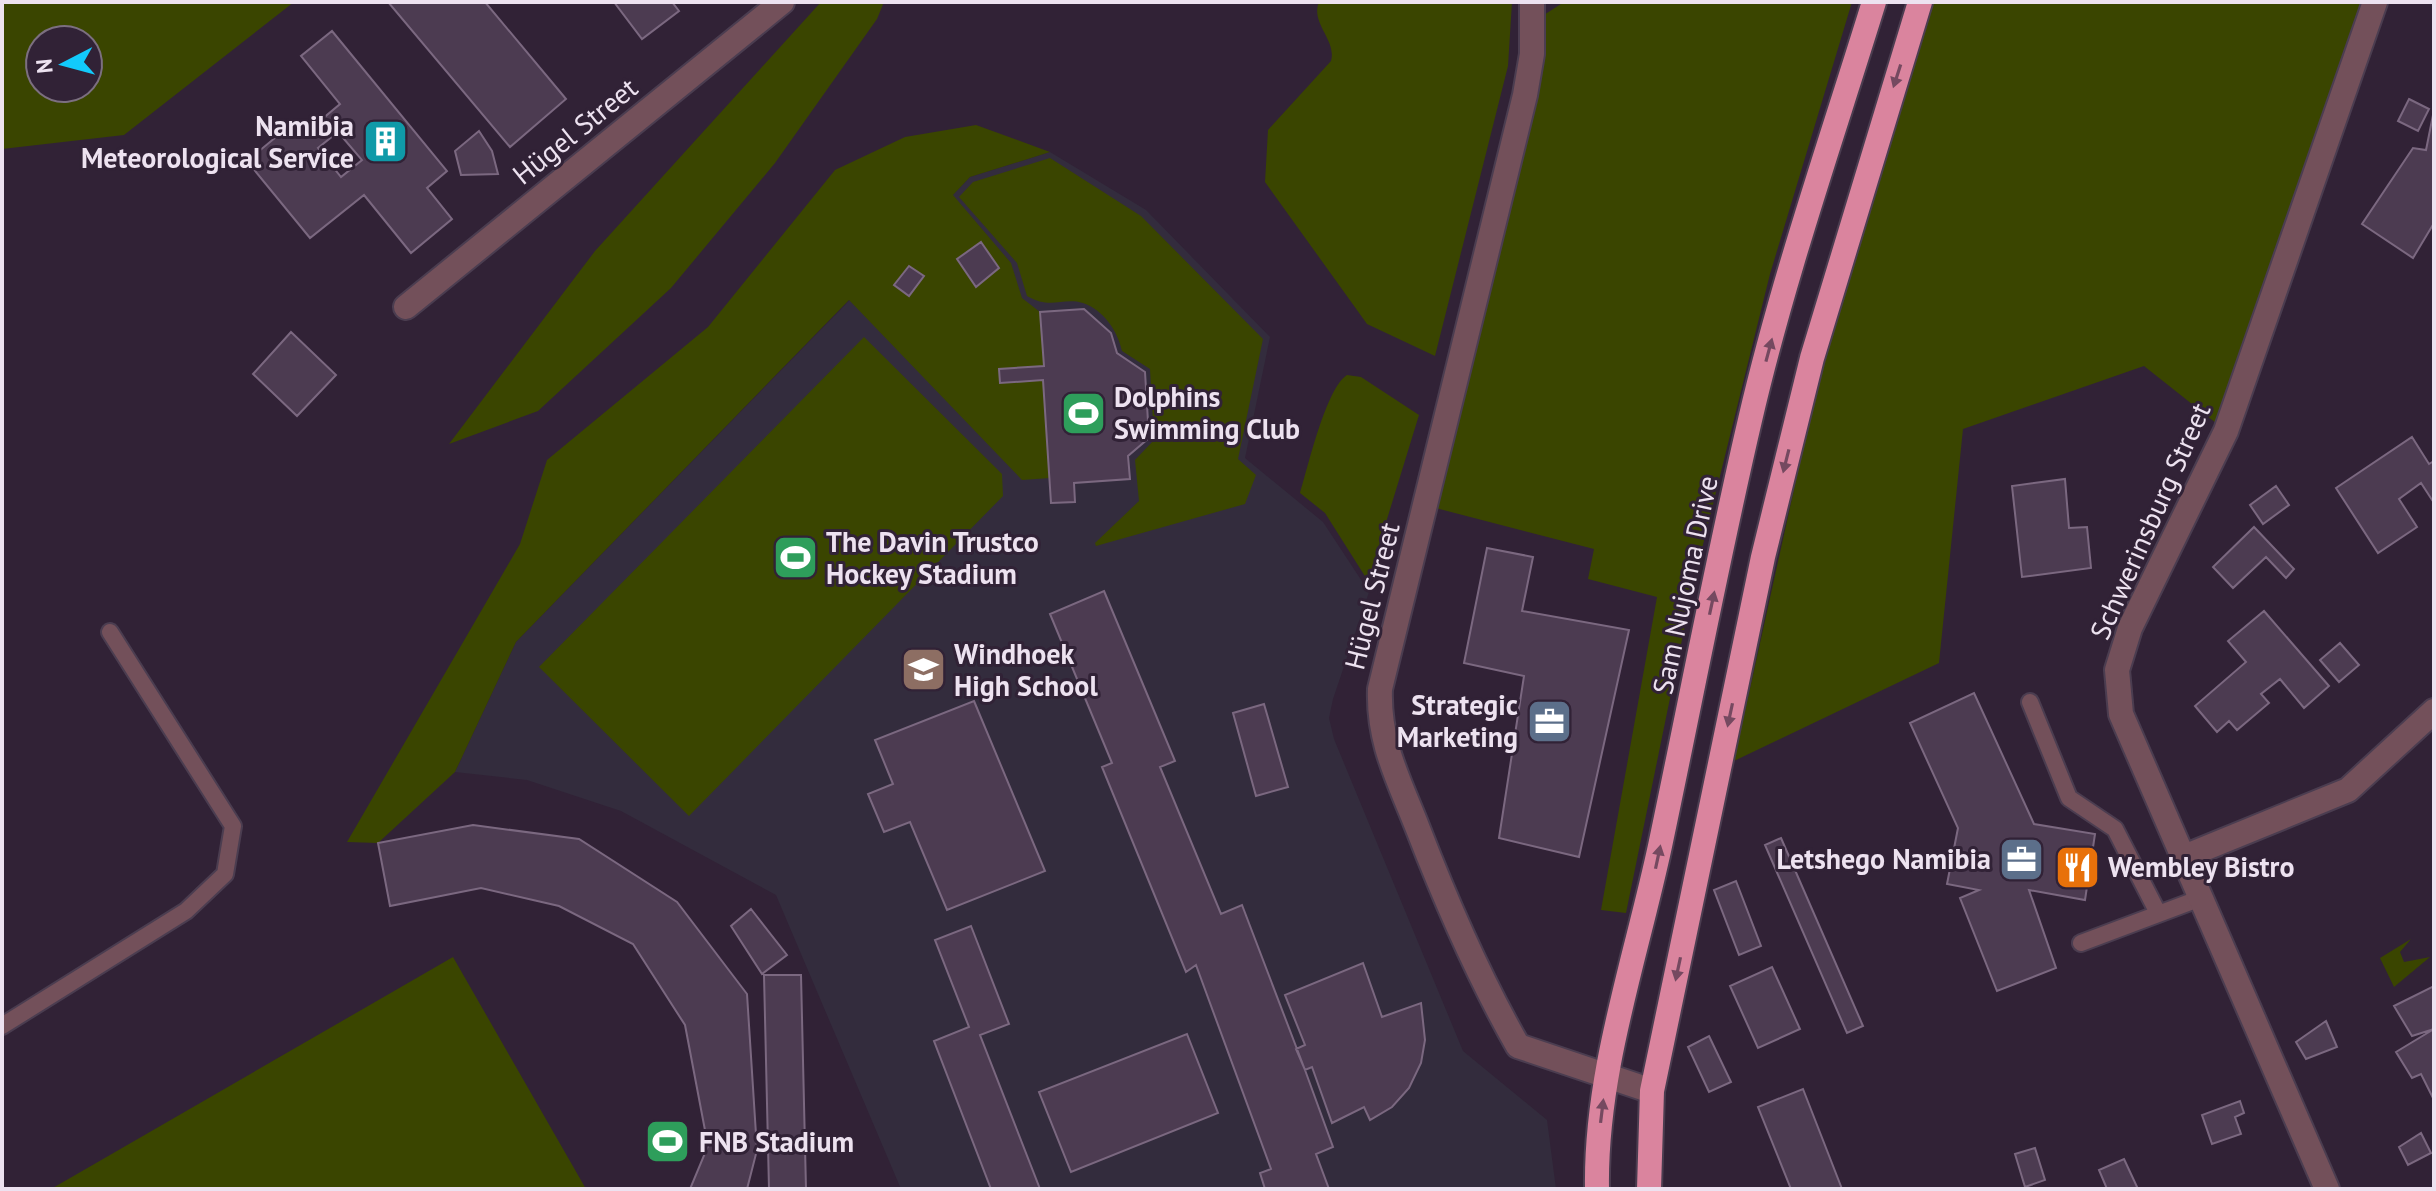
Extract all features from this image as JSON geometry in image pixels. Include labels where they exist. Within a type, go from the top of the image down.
[{"type":"highway","name":"Sam Nujoma Drive","points":[[1597,1189],[1607,1079],[1647,909],[1751,419],[1789,273],[1874,2]]},
{"type":"highway","points":[[1649,1189],[1652,1091],[1766,541],[1812,358],[1920,2]]},
{"type":"street","name":"Hügel Street","points":[[406,307],[782,2]]},
{"type":"street","name":"Hügel Street","points":[[1532,2],[1532,54],[1525,95],[1380,689],[1379,711],[1386,750],[1445,899],[1482,983],[1518,1046],[1607,1079],[1652,1091]]},
{"type":"street","name":"Schwerinsburg Street","points":[[2327,1189],[2121,714],[2117,670],[2130,628],[2226,431],[2375,2]]},
{"type":"street","points":[[2184,857],[2348,790],[2434,711]]},
{"type":"lane","points":[[2,1026],[186,911],[225,874],[233,826],[110,632]]},
{"type":"lane","points":[[2030,702],[2065,792],[2074,804],[2109,822],[2120,836],[2158,913]]},
{"type":"lane","points":[[2081,943],[2201,898]]},
{"type":"shaded area","name":"Windhoek High School","points":[[1050,152],[1146,210],[1270,337],[1245,458],[1323,522],[1369,592],[1333,699],[1329,718],[1334,739],[1463,1051],[1547,1120],[1556,1189],[901,1189],[776,895],[621,811],[527,780],[455,772],[516,642],[970,177]]},
{"type":"green space","points":[[2,2],[294,2],[124,135],[2,149]]},
{"type":"green space","points":[[821,2],[884,2],[877,19],[775,163],[671,288],[538,411],[449,444],[595,251]]},
{"type":"green space","points":[[1319,2],[1512,2],[1508,66],[1435,356],[1367,324],[1265,182],[1268,130],[1331,61],[1330,46],[1318,17]]},
{"type":"green space","points":[[1564,2],[1852,2],[1770,274],[1694,581],[1626,913],[1601,910],[1657,597],[1588,579],[1594,549],[1424,505],[1533,22]]},
{"type":"green space","points":[[1920,2],[2375,2],[2226,431],[2144,366],[1963,429],[1939,663],[1734,761],[1817,385]]},
{"type":"green space","points":[[976,125],[1050,152],[970,177],[953,195],[1011,263],[1022,298],[1040,312],[1044,366],[1000,369],[1000,383],[1043,380],[1050,478],[1022,480],[849,300],[516,642],[455,772],[378,843],[347,842],[520,544],[547,460],[708,327],[835,170],[905,137]]},
{"type":"green space","points":[[1050,158],[1141,216],[1263,339],[1238,459],[1256,475],[1245,504],[1096,546],[1095,543],[1139,501],[1135,460],[1154,440],[1150,369],[1122,351],[1109,322],[1091,306],[1076,302],[1043,302],[1027,296],[1017,263],[959,197],[973,182]]},
{"type":"green space","name":"The Davin Trustco Hockey Stadium","points":[[864,337],[1002,474],[1003,496],[689,816],[539,667]]},
{"type":"green space","points":[[1347,375],[1361,377],[1419,415],[1368,581],[1325,513],[1300,493],[1325,411],[1339,383]]},
{"type":"green space","points":[[2411,939],[2400,952],[2404,962],[2430,957],[2394,987],[2380,958]]},
{"type":"green space","points":[[453,957],[586,1189],[51,1189]]},
{"type":"building","points":[[388,2],[485,2],[566,99],[510,147]]},
{"type":"building","points":[[614,2],[672,2],[679,11],[642,39]]},
{"type":"building","name":"Namibia Meteorological Service","points":[[332,31],[447,171],[427,188],[452,219],[411,253],[364,195],[310,238],[247,161],[293,123],[303,135],[340,104],[301,56]],"holes":[[[338,132],[362,160],[341,177],[318,148]]]},
{"type":"building","points":[[2409,99],[2429,109],[2418,131],[2398,121]]},
{"type":"building","points":[[2434,110],[2434,223],[2413,258],[2362,224],[2413,148],[2426,150]]},
{"type":"building","points":[[479,131],[492,151],[498,174],[461,175],[455,151]]},
{"type":"building","points":[[981,242],[999,268],[976,287],[957,259]]},
{"type":"building","points":[[909,266],[924,276],[909,296],[894,285]]},
{"type":"building","points":[[1084,309],[1111,333],[1117,353],[1145,372],[1149,438],[1128,456],[1130,479],[1074,483],[1075,502],[1051,503],[1043,380],[1000,383],[999,369],[1044,366],[1040,312]]},
{"type":"building","points":[[291,332],[336,375],[297,416],[253,374]]},
{"type":"building","points":[[2412,437],[2429,464],[2434,461],[2434,503],[2421,483],[2399,499],[2417,527],[2378,553],[2336,488]]},
{"type":"building","points":[[2065,479],[2069,528],[2087,527],[2091,568],[2022,577],[2012,486]]},
{"type":"building","points":[[2276,486],[2289,505],[2263,524],[2250,505]]},
{"type":"building","points":[[2254,527],[2294,569],[2286,578],[2266,557],[2233,588],[2213,567]]},
{"type":"building","points":[[1487,548],[1533,557],[1522,611],[1629,630],[1579,857],[1499,838],[1524,676],[1464,663]]},
{"type":"building","points":[[1104,591],[1175,761],[1160,767],[1221,914],[1242,905],[1305,1070],[1333,1147],[1316,1154],[1329,1189],[1265,1189],[1260,1173],[1271,1169],[1196,965],[1186,972],[1102,767],[1112,763],[1050,614]]},
{"type":"building","points":[[2264,611],[2329,686],[2304,708],[2280,679],[2261,694],[2269,703],[2237,730],[2229,721],[2217,732],[2195,706],[2246,662],[2228,641]]},
{"type":"building","points":[[2340,643],[2359,665],[2339,682],[2320,660]]},
{"type":"building","name":"Letshego Namibia","points":[[1974,693],[2034,824],[2095,834],[2085,900],[2029,890],[2056,968],[1997,991],[1960,898],[1979,890],[1947,884],[1958,828],[1910,723]]},
{"type":"building","points":[[974,701],[1045,871],[947,910],[910,822],[884,832],[868,794],[893,784],[875,740]]},
{"type":"building","points":[[1264,704],[1288,787],[1256,796],[1233,713]]},
{"type":"building","points":[[473,825],[579,839],[677,902],[747,994],[757,1150],[747,1189],[690,1189],[708,1146],[685,1025],[633,944],[559,906],[481,888],[390,906],[378,843]]},
{"type":"building","points":[[1781,838],[1863,1026],[1847,1033],[1765,845]]},
{"type":"building","points":[[1736,881],[1761,946],[1739,955],[1714,890]]},
{"type":"building","points":[[751,909],[787,955],[762,974],[731,926]]},
{"type":"building","points":[[971,926],[1009,1024],[980,1035],[1040,1189],[991,1189],[934,1041],[969,1027],[935,940]]},
{"type":"building","points":[[1363,963],[1382,1017],[1421,1003],[1425,1040],[1421,1063],[1409,1088],[1392,1107],[1370,1120],[1364,1107],[1332,1123],[1312,1067],[1305,1070],[1296,1049],[1305,1045],[1285,995]]},
{"type":"building","points":[[1772,967],[1800,1029],[1758,1048],[1730,986]]},
{"type":"building","points":[[764,975],[801,975],[806,1189],[769,1189]]},
{"type":"building","points":[[2434,986],[2434,1029],[2412,1036],[2394,1006]]},
{"type":"building","points":[[2326,1021],[2337,1047],[2306,1059],[2296,1042]]},
{"type":"building","points":[[2434,1029],[2434,1100],[2421,1074],[2412,1078],[2396,1052]]},
{"type":"building","points":[[1187,1034],[1218,1113],[1071,1172],[1039,1092]]},
{"type":"building","points":[[1709,1036],[1731,1082],[1709,1092],[1688,1047]]},
{"type":"building","points":[[1803,1089],[1842,1189],[1791,1189],[1758,1107]]},
{"type":"building","points":[[2240,1101],[2244,1113],[2235,1117],[2241,1134],[2212,1144],[2202,1115]]},
{"type":"building","points":[[2421,1133],[2431,1153],[2408,1165],[2399,1147]]},
{"type":"building","points":[[2035,1148],[2045,1180],[2025,1187],[2015,1154]]},
{"type":"building","points":[[2124,1159],[2138,1189],[2107,1189],[2099,1170]]},
{"type":"place","name":"Namibia Meteorological Service","points":[[385,142]]},
{"type":"place","name":"Dolphins Swimming Club","points":[[1083,413]]},
{"type":"place","name":"The Davin Trustco Hockey Stadium","points":[[795,558]]},
{"type":"place","name":"Windhoek High School","points":[[923,670]]},
{"type":"place","name":"Strategic Marketing","points":[[1549,721]]},
{"type":"place","name":"Letshego Namibia","points":[[2022,859]]},
{"type":"place","name":"Wembley Bistro","points":[[2077,867]]},
{"type":"place","name":"FNB Stadium","points":[[668,1142]]}]
